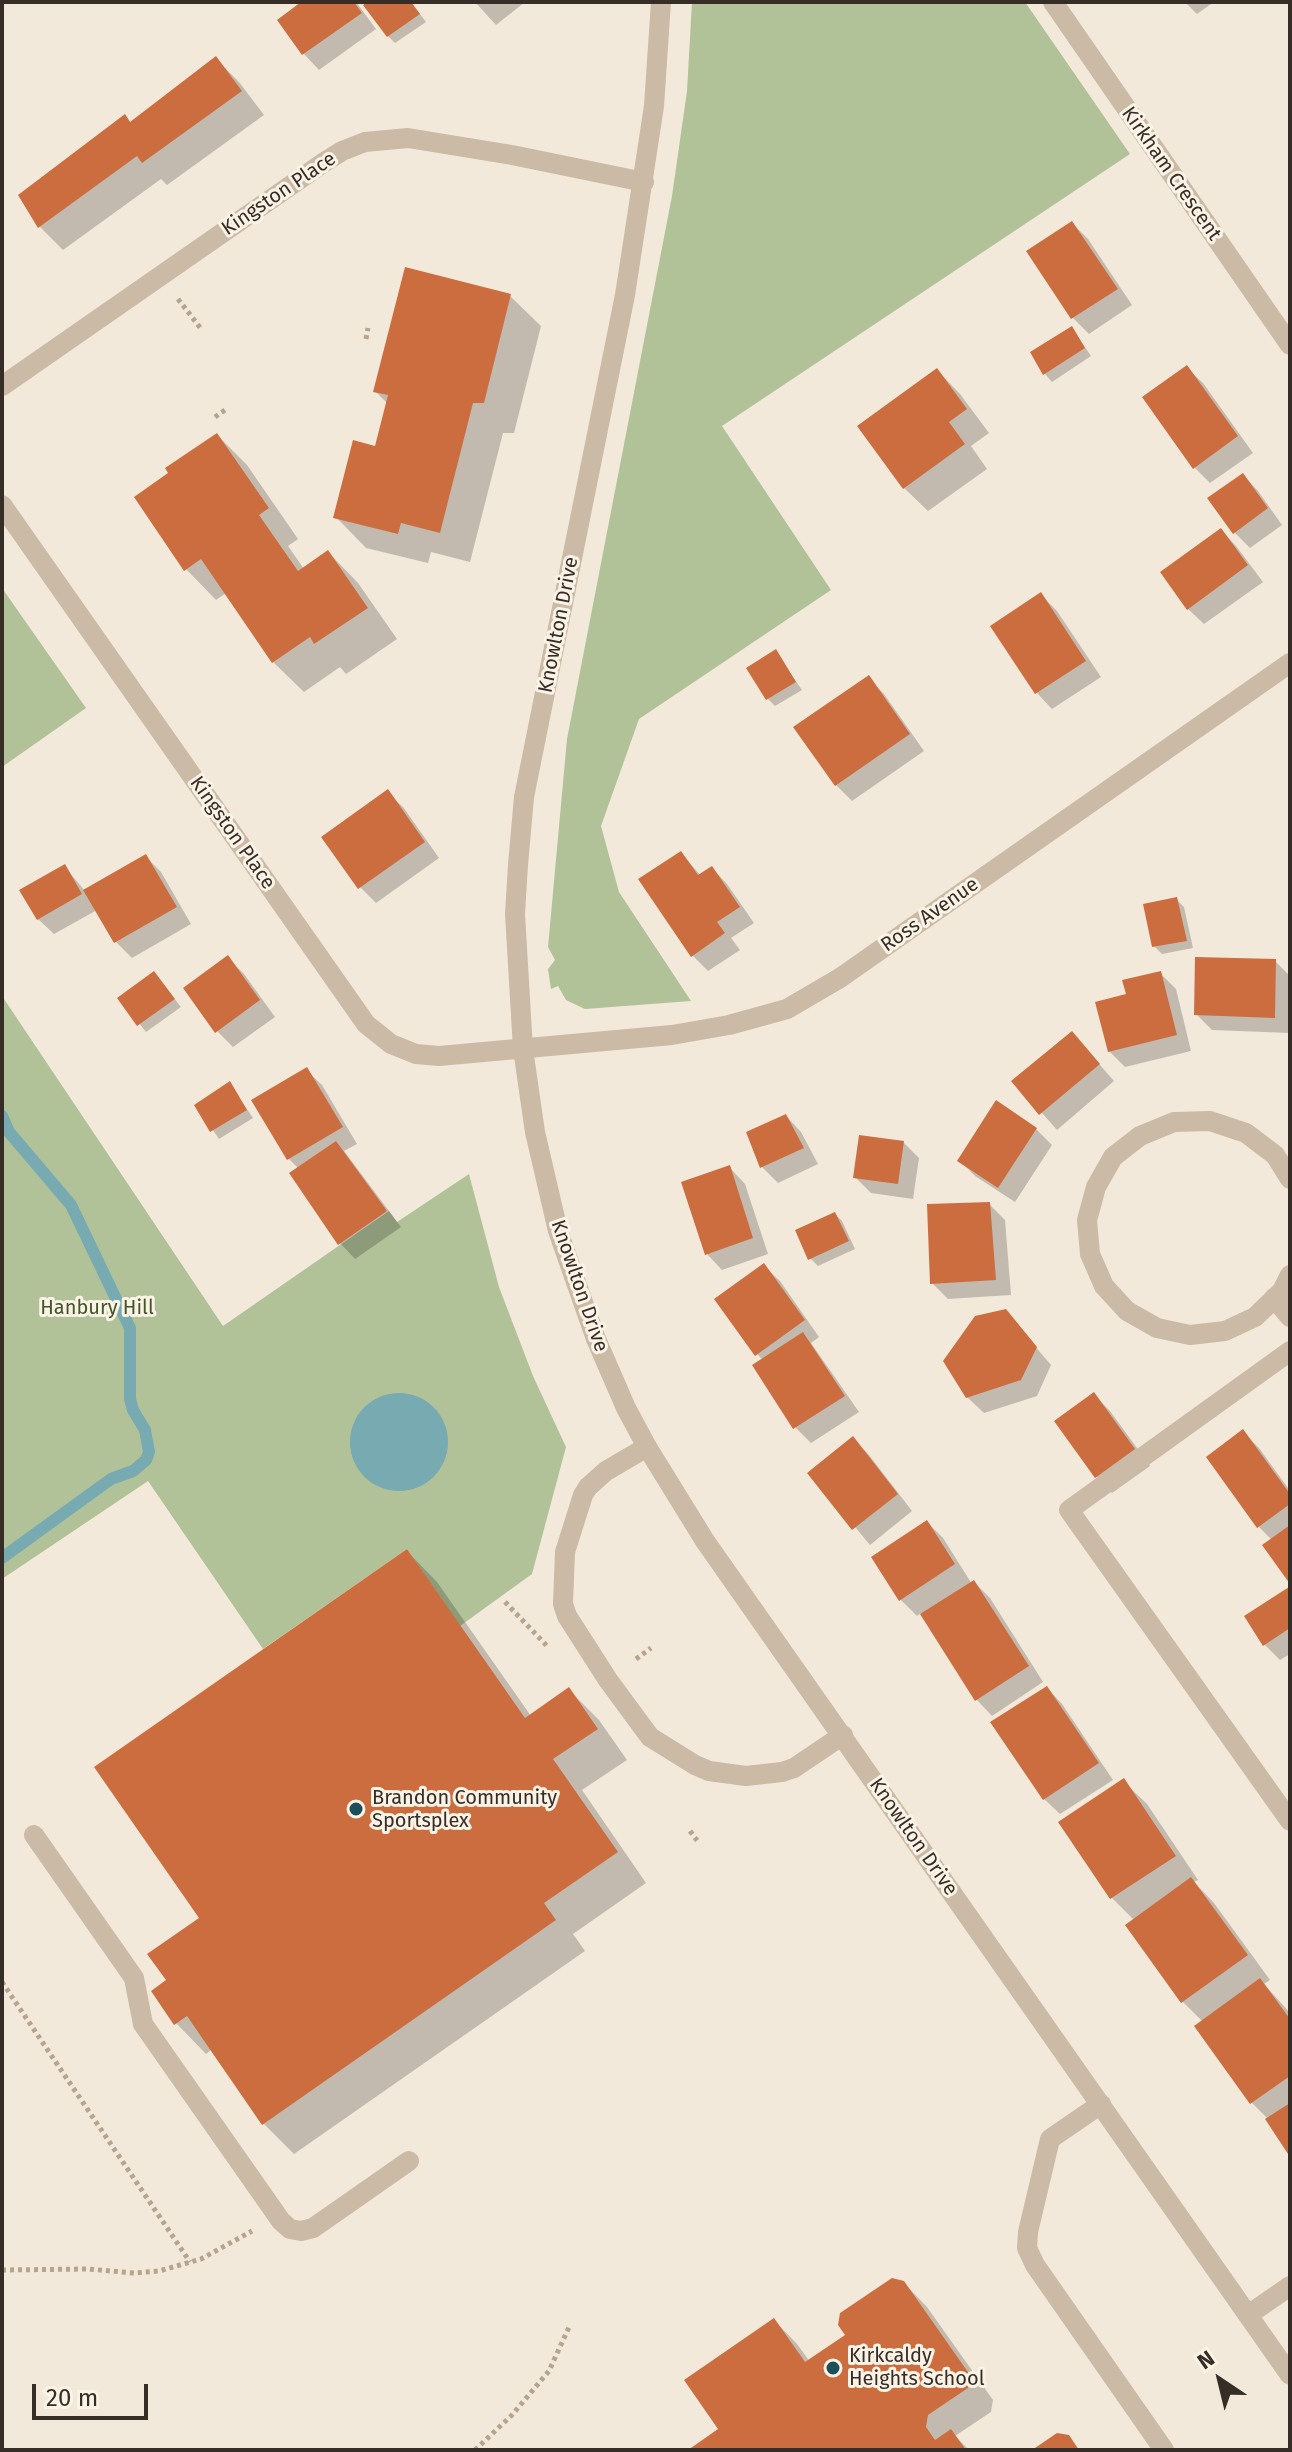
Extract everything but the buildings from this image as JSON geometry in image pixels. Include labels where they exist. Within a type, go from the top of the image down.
[{"type":"street","name":"Knowlton Drive","points":[[661,2],[654,106],[625,295],[524,797],[515,914],[523,1049],[535,1132],[558,1231],[596,1339],[647,1447],[705,1541],[1290,2375]]},
{"type":"street","name":"Kirkham Crescent","points":[[1053,2],[1288,340]]},
{"type":"street","name":"Kingston Place","points":[[2,386],[323,163],[365,142],[408,138],[644,182]]},
{"type":"street","name":"Kingston Place","points":[[2,505],[375,1034],[416,1054],[439,1056],[523,1049]]},
{"type":"street","name":"Ross Avenue","points":[[523,1049],[672,1035],[729,1025],[787,1009],[840,978],[1290,663]]},
{"type":"street","points":[[1290,1179],[1275,1155],[1246,1133],[1210,1121],[1174,1122],[1140,1136],[1113,1157],[1096,1187],[1087,1220],[1090,1254],[1104,1286],[1127,1311],[1157,1328],[1190,1335],[1225,1331],[1255,1317],[1282,1291],[1290,1275]]},
{"type":"street","points":[[1274,1298],[1290,1317]]},
{"type":"street","points":[[1290,1351],[1069,1510],[1290,1821]]},
{"type":"street","points":[[647,1447],[606,1471],[588,1487],[580,1502],[565,1552],[563,1604],[567,1616],[608,1680],[644,1731],[670,1750],[709,1771],[746,1776],[782,1772],[803,1763],[843,1735]]},
{"type":"street","points":[[34,1835],[134,1978],[143,2024],[276,2214],[290,2229],[301,2231],[313,2228],[409,2161]]},
{"type":"street","points":[[1101,2104],[1050,2139],[1027,2248],[1035,2265],[1164,2450]]},
{"type":"street","points":[[1248,2315],[1290,2286]]},
{"type":"path","points":[[193,318],[202,330]]},
{"type":"path","points":[[366,339],[368,328]]},
{"type":"path","points":[[215,417],[228,408]]},
{"type":"path","points":[[505,1602],[553,1652]]},
{"type":"path","points":[[636,1659],[651,1648]]},
{"type":"path","points":[[690,1831],[699,1843]]},
{"type":"path","points":[[2,1982],[190,2262]]},
{"type":"path","points":[[2,2270],[159,2271],[213,2252],[276,2214]]},
{"type":"path","points":[[475,2450],[512,2415],[549,2371],[570,2325]]},
{"type":"green space","points":[[692,2],[1025,2],[1130,154],[722,426],[831,590],[639,719],[601,826],[619,892],[691,1001],[585,1009],[566,1000],[558,986],[551,989],[548,969],[555,960],[548,947],[567,739],[672,196],[687,91]]},
{"type":"green space","points":[[2,588],[86,708],[2,767]]},
{"type":"green space","name":"Hanbury Hill","points":[[2,996],[223,1326],[389,1211],[397,1222],[469,1174],[499,1287],[533,1376],[566,1447],[532,1574],[460,1626],[407,1549],[263,1649],[148,1481],[2,1579]]},
{"type":"water","points":[[399,1393],[418,1396],[434,1407],[445,1423],[448,1442],[445,1461],[434,1477],[418,1488],[399,1491],[380,1488],[364,1477],[353,1461],[350,1442],[353,1423],[364,1407],[380,1396]]},
{"type":"waterway","points":[[2,1116],[9,1132],[71,1205],[130,1328],[130,1399],[145,1430],[149,1452],[146,1460],[133,1471],[111,1479],[2,1558]]},
{"type":"place","name":"Brandon Community Sportsplex","points":[[356,1809]]},
{"type":"place","name":"Kirkcaldy Heights School","points":[[833,2368]]}]
